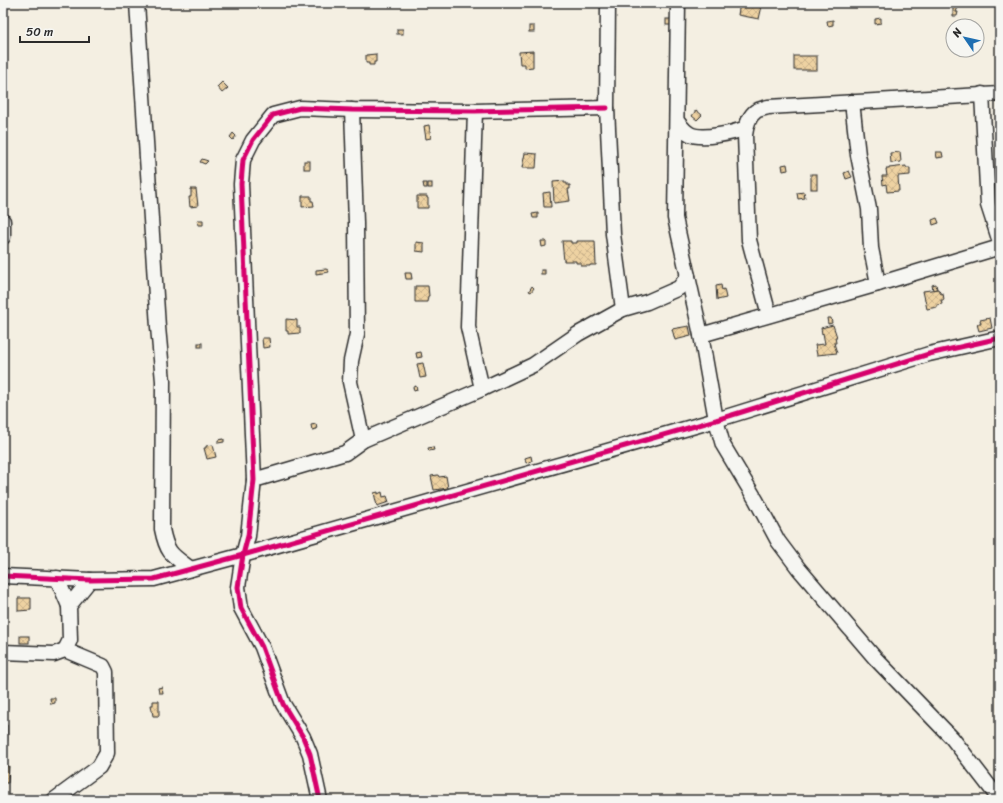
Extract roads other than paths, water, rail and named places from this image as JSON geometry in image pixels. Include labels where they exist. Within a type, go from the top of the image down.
[{"type":"street","points":[[137,3],[156,312],[163,381],[162,529],[164,541],[170,554],[191,570]]},
{"type":"street","points":[[608,3],[607,108],[613,234],[623,309]]},
{"type":"street","points":[[678,3],[675,218],[701,335],[716,420],[723,445],[756,500],[778,541],[875,658],[952,738],[1000,800]]},
{"type":"street","points":[[982,94],[988,205],[1000,242]]},
{"type":"street","points":[[769,315],[749,240],[746,128],[750,119],[756,112],[768,107],[1000,94]]},
{"type":"street","points":[[852,102],[858,155],[869,209],[871,248],[878,284]]},
{"type":"street","points":[[320,800],[310,754],[303,737],[283,704],[262,647],[241,608],[238,587],[243,555],[248,536],[254,480],[241,184],[243,160],[253,140],[274,115],[300,108],[475,111],[607,108]]},
{"type":"street","points":[[352,110],[356,223],[357,334],[351,361],[350,382],[363,440]]},
{"type":"street","points":[[475,111],[468,327],[482,389]]},
{"type":"street","points":[[677,121],[684,131],[691,135],[723,135],[746,128]]},
{"type":"street","points":[[676,156],[689,134]]},
{"type":"street","points":[[3,221],[3,237]]},
{"type":"street","points":[[701,335],[1000,247]]},
{"type":"street","points":[[254,480],[345,453],[363,440],[482,389],[533,365],[578,334],[623,309],[664,296],[678,288],[688,276]]},
{"type":"street","points":[[3,576],[90,580],[154,579],[191,570],[716,420],[929,354],[1000,338]]},
{"type":"street","points":[[57,578],[69,606],[70,640],[65,650]]},
{"type":"street","points":[[69,606],[90,580]]},
{"type":"street","points":[[3,652],[54,654],[65,650],[103,666],[106,672],[107,753],[99,767],[54,800]]}]
